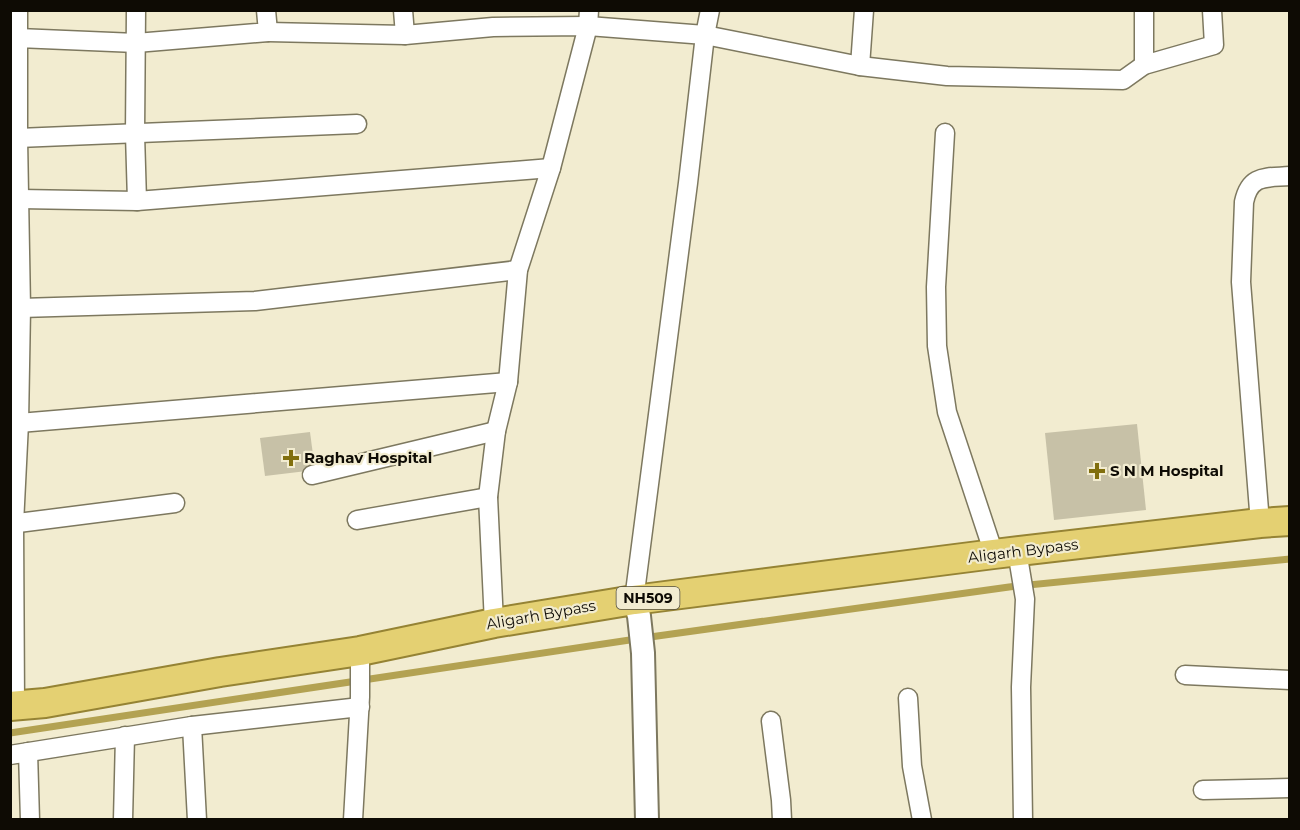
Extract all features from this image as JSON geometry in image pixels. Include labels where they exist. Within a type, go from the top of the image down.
[{"type":"highway","name":"Aligarh Bypass","points":[[13,706],[45,703],[220,672],[360,659],[494,622],[636,608],[1260,523],[1290,522]]},
{"type":"street","points":[[13,706],[12,524],[19,423],[21,308],[18,10]]},
{"type":"street","points":[[136,10],[137,201]]},
{"type":"street","points":[[266,10],[268,32]]},
{"type":"street","points":[[403,10],[405,34]]},
{"type":"street","points":[[647,819],[643,653],[636,608],[705,35],[710,10]]},
{"type":"street","points":[[860,66],[864,10]]},
{"type":"street","points":[[1144,10],[1144,65]]},
{"type":"street","points":[[18,38],[136,43],[268,32],[405,34],[493,27],[536,19],[589,18],[705,35],[860,66],[947,75],[1123,80],[1144,65],[1214,45],[1212,10]]},
{"type":"street","points":[[494,622],[488,497],[495,431],[508,382],[518,270],[551,168],[589,18]]},
{"type":"street","points":[[18,138],[357,124]]},
{"type":"street","points":[[945,133],[936,286],[937,346],[947,412],[1011,558],[1025,599],[1021,687],[1023,819]]},
{"type":"street","points":[[20,199],[137,201],[551,168]]},
{"type":"street","points":[[1260,523],[1241,282],[1244,202],[1246,191],[1258,179],[1290,176]]},
{"type":"street","points":[[21,308],[255,301],[518,270]]},
{"type":"street","points":[[19,423],[508,382]]},
{"type":"street","points":[[312,475],[495,431]]},
{"type":"street","points":[[357,520],[488,497]]},
{"type":"street","points":[[12,524],[175,503]]},
{"type":"street","points":[[353,819],[360,702],[360,659]]},
{"type":"street","points":[[1185,675],[1290,680]]},
{"type":"street","points":[[908,698],[912,766],[922,819]]},
{"type":"street","points":[[30,819],[19,753],[360,702]]},
{"type":"street","points":[[771,721],[782,819]]},
{"type":"street","points":[[192,726],[197,819]]},
{"type":"street","points":[[123,819],[125,736]]},
{"type":"street","points":[[1203,790],[1290,788]]},
{"type":"building","points":[[1137,424],[1146,510],[1054,520],[1045,433]]},
{"type":"building","points":[[310,432],[315,470],[265,476],[260,438]]},
{"type":"waterway","points":[[10,733],[643,638],[1009,587],[1290,559]]},
{"type":"place","name":"Raghav Hospital","points":[[291,458]]},
{"type":"place","name":"S N M Hospital","points":[[1097,471]]}]
